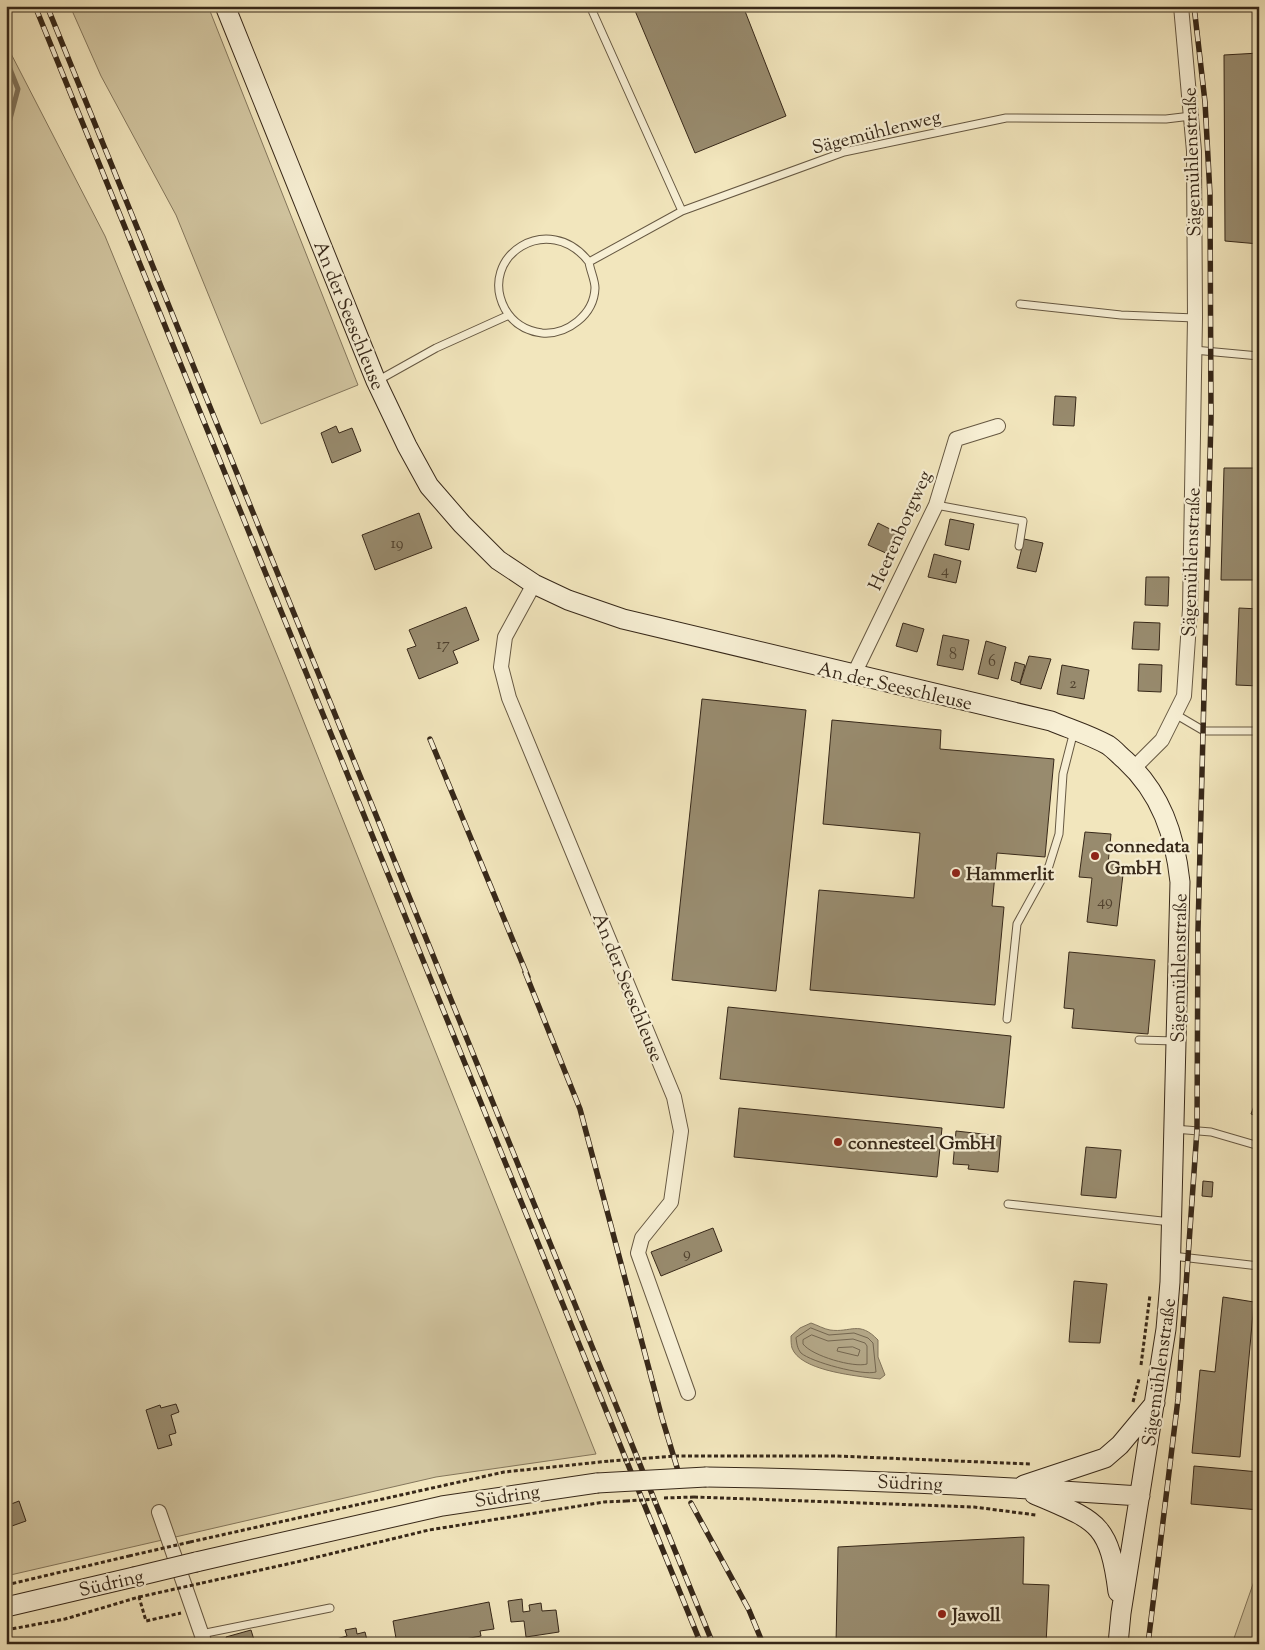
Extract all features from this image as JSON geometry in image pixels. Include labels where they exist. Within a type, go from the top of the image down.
[{"type":"street","name":"An der Seeschleuse","points":[[225,6],[376,381],[406,446],[429,486],[462,524],[498,560],[534,584],[568,600],[623,619],[1051,721],[1109,746],[1134,768]]},
{"type":"street","name":"Sägemühlenstraße","points":[[1118,1644],[1121,1614],[1156,1402],[1166,1329],[1171,1256],[1180,882],[1177,852],[1169,824],[1155,796],[1134,768],[1155,750],[1184,696],[1190,609],[1195,318],[1194,151],[1180,6]]},
{"type":"street","name":"Heerenborgweg","points":[[854,674],[936,505],[956,439],[998,426]]},
{"type":"street","name":"An der Seeschleuse","points":[[534,584],[505,637],[501,668],[509,698],[674,1098],[681,1131],[678,1165],[671,1202],[642,1238],[638,1253],[688,1393]]},
{"type":"street","points":[[1018,1487],[1105,1458],[1120,1445],[1156,1402]]},
{"type":"street","name":"Südring","points":[[6,1607],[442,1506],[597,1483],[706,1476],[1018,1487],[1140,1496]]},
{"type":"street","name":"Südring","points":[[1018,1487],[1085,1516],[1096,1525],[1110,1545],[1121,1614]]},
{"type":"street","points":[[159,1512],[203,1639]]},
{"type":"lane","points":[[590,6],[682,211]]},
{"type":"lane","name":"Sägemühlenweg","points":[[589,262],[682,211],[844,152],[1006,118],[1166,119],[1191,116]]},
{"type":"lane","points":[[552,238],[572,245],[589,262],[595,289],[589,309],[574,326],[552,334],[534,332],[520,325],[509,315],[501,301],[498,286],[502,269],[511,254],[531,240],[552,238]]},
{"type":"lane","points":[[1020,304],[1121,315],[1195,318]]},
{"type":"lane","points":[[376,381],[436,348],[509,315]]},
{"type":"lane","points":[[1194,350],[1259,356]]},
{"type":"lane","points":[[936,505],[1023,521],[1019,546]]},
{"type":"lane","points":[[1175,714],[1204,731],[1259,730]]},
{"type":"lane","points":[[1007,1019],[1017,924],[1049,866],[1059,834],[1063,774],[1074,731]]},
{"type":"lane","points":[[1139,1040],[1176,1041]]},
{"type":"lane","points":[[1174,1129],[1211,1132],[1259,1146]]},
{"type":"lane","points":[[1008,1204],[1172,1222]]},
{"type":"lane","points":[[1171,1256],[1259,1266]]},
{"type":"lane","points":[[203,1639],[330,1608]]},
{"type":"path","points":[[1141,1368],[1151,1290]]},
{"type":"path","points":[[1131,1410],[1140,1377]]},
{"type":"path","points":[[6,1585],[504,1472],[700,1455],[827,1456],[1010,1465],[1036,1464]]},
{"type":"path","points":[[6,1630],[65,1618],[139,1598],[301,1562],[429,1530],[604,1502],[712,1496],[974,1508],[1039,1516]]},
{"type":"path","points":[[139,1598],[146,1621],[192,1611]]},
{"type":"shaded area","points":[[70,6],[208,6],[358,385],[261,424],[176,215],[101,76]]},
{"type":"shaded area","points":[[6,44],[105,236],[286,677],[596,1454],[436,1477],[6,1576]]},
{"type":"shaded area","points":[[1259,1567],[1259,1644],[1232,1644]]},
{"type":"water","points":[[811,1323],[830,1330],[860,1329],[871,1334],[878,1340],[878,1357],[885,1375],[880,1379],[851,1375],[827,1370],[805,1362],[792,1348],[791,1336],[800,1328]]},
{"type":"building","points":[[633,6],[743,6],[786,116],[695,153]]},
{"type":"building","points":[[1259,53],[1259,244],[1225,241],[1224,55]]},
{"type":"building","points":[[1055,396],[1076,397],[1074,426],[1053,425]]},
{"type":"building","points":[[336,426],[339,433],[352,428],[361,451],[332,463],[321,433]]},
{"type":"building","points":[[1224,468],[1259,468],[1259,580],[1221,580]]},
{"type":"building","points":[[419,513],[432,548],[375,570],[362,535]]},
{"type":"building","points":[[950,519],[974,524],[969,550],[945,545]]},
{"type":"building","points":[[878,523],[898,533],[888,554],[868,545]]},
{"type":"building","points":[[1024,539],[1043,543],[1036,572],[1017,568]]},
{"type":"building","points":[[934,554],[961,561],[956,583],[928,577]]},
{"type":"building","points":[[1146,577],[1169,577],[1168,606],[1145,605]]},
{"type":"building","points":[[466,607],[479,640],[453,651],[458,663],[419,679],[407,649],[416,646],[409,630]]},
{"type":"building","points":[[1239,608],[1259,609],[1259,686],[1236,685]]},
{"type":"building","points":[[1134,622],[1160,623],[1159,650],[1132,649]]},
{"type":"building","points":[[903,623],[924,629],[917,652],[896,646]]},
{"type":"building","points":[[943,635],[969,640],[963,670],[937,665]]},
{"type":"building","points":[[986,641],[1006,647],[998,679],[978,674]]},
{"type":"building","points":[[1029,656],[1051,659],[1041,689],[1020,684]]},
{"type":"building","points":[[1015,662],[1025,665],[1020,683],[1011,680]]},
{"type":"building","points":[[1139,664],[1162,665],[1161,692],[1138,691]]},
{"type":"building","points":[[1062,665],[1089,670],[1084,699],[1057,694]]},
{"type":"building","points":[[702,699],[806,710],[776,991],[672,980]]},
{"type":"building","name":"Hammerlit","points":[[832,720],[941,730],[940,749],[1054,759],[1045,857],[997,853],[992,906],[1004,907],[995,1005],[810,990],[819,890],[914,898],[920,833],[823,824]]},
{"type":"building","points":[[1085,832],[1111,834],[1108,864],[1124,866],[1117,926],[1087,922],[1092,878],[1079,877]]},
{"type":"building","points":[[1069,952],[1155,960],[1148,1034],[1072,1028],[1074,1009],[1064,1008]]},
{"type":"building","points":[[728,1007],[1011,1036],[1004,1108],[720,1079]]},
{"type":"building","points":[[1259,1092],[1259,1117],[1251,1114]]},
{"type":"building","name":"connesteel GmbH","points":[[739,1108],[942,1128],[937,1177],[734,1157]]},
{"type":"building","points":[[956,1131],[1001,1136],[998,1172],[968,1169],[969,1165],[953,1164]]},
{"type":"building","points":[[1086,1147],[1121,1150],[1116,1198],[1081,1195]]},
{"type":"building","points":[[1203,1181],[1213,1182],[1212,1197],[1202,1196]]},
{"type":"building","points":[[713,1228],[722,1251],[661,1276],[651,1252]]},
{"type":"building","points":[[1074,1281],[1107,1284],[1100,1343],[1069,1342]]},
{"type":"building","points":[[1223,1297],[1254,1302],[1240,1457],[1192,1453],[1200,1370],[1215,1372]]},
{"type":"building","points":[[176,1404],[179,1412],[171,1415],[176,1433],[169,1435],[172,1445],[158,1449],[146,1410],[160,1405],[161,1408]]},
{"type":"building","points":[[1194,1466],[1259,1472],[1259,1510],[1191,1504]]},
{"type":"building","points":[[19,1501],[26,1521],[9,1527],[10,1530],[6,1532],[6,1506]]},
{"type":"building","name":"Jawoll","points":[[1024,1537],[1023,1584],[1049,1585],[1046,1644],[836,1644],[838,1547]]},
{"type":"building","points":[[522,1599],[523,1612],[530,1611],[529,1605],[541,1603],[542,1611],[556,1610],[559,1632],[526,1637],[524,1621],[511,1622],[508,1601]]},
{"type":"building","points":[[489,1602],[494,1629],[480,1631],[481,1636],[438,1644],[397,1644],[393,1621]]},
{"type":"building","points":[[356,1628],[357,1634],[365,1632],[368,1644],[333,1644],[333,1640],[347,1636],[345,1630]]},
{"type":"building","points":[[251,1630],[255,1643],[228,1644],[226,1637]]},
{"type":"waterway","points":[[6,59],[18,89],[6,134]]},
{"type":"railway","points":[[35,6],[701,1644]]},
{"type":"railway","points":[[47,6],[713,1644]]},
{"type":"railway","points":[[1148,1644],[1178,1399],[1197,1130],[1198,930],[1211,418],[1210,195],[1205,102],[1194,6]]},
{"type":"railway","points":[[430,739],[528,977]]},
{"type":"railway","points":[[525,972],[580,1109],[662,1418],[679,1474]]},
{"type":"railway","points":[[691,1503],[749,1610],[763,1644]]},
{"type":"place","name":"connedata GmbH","points":[[1095,856]]},
{"type":"place","name":"Hammerlit","points":[[956,873]]},
{"type":"place","name":"connesteel GmbH","points":[[838,1142]]},
{"type":"place","name":"Jawoll","points":[[942,1614]]}]
